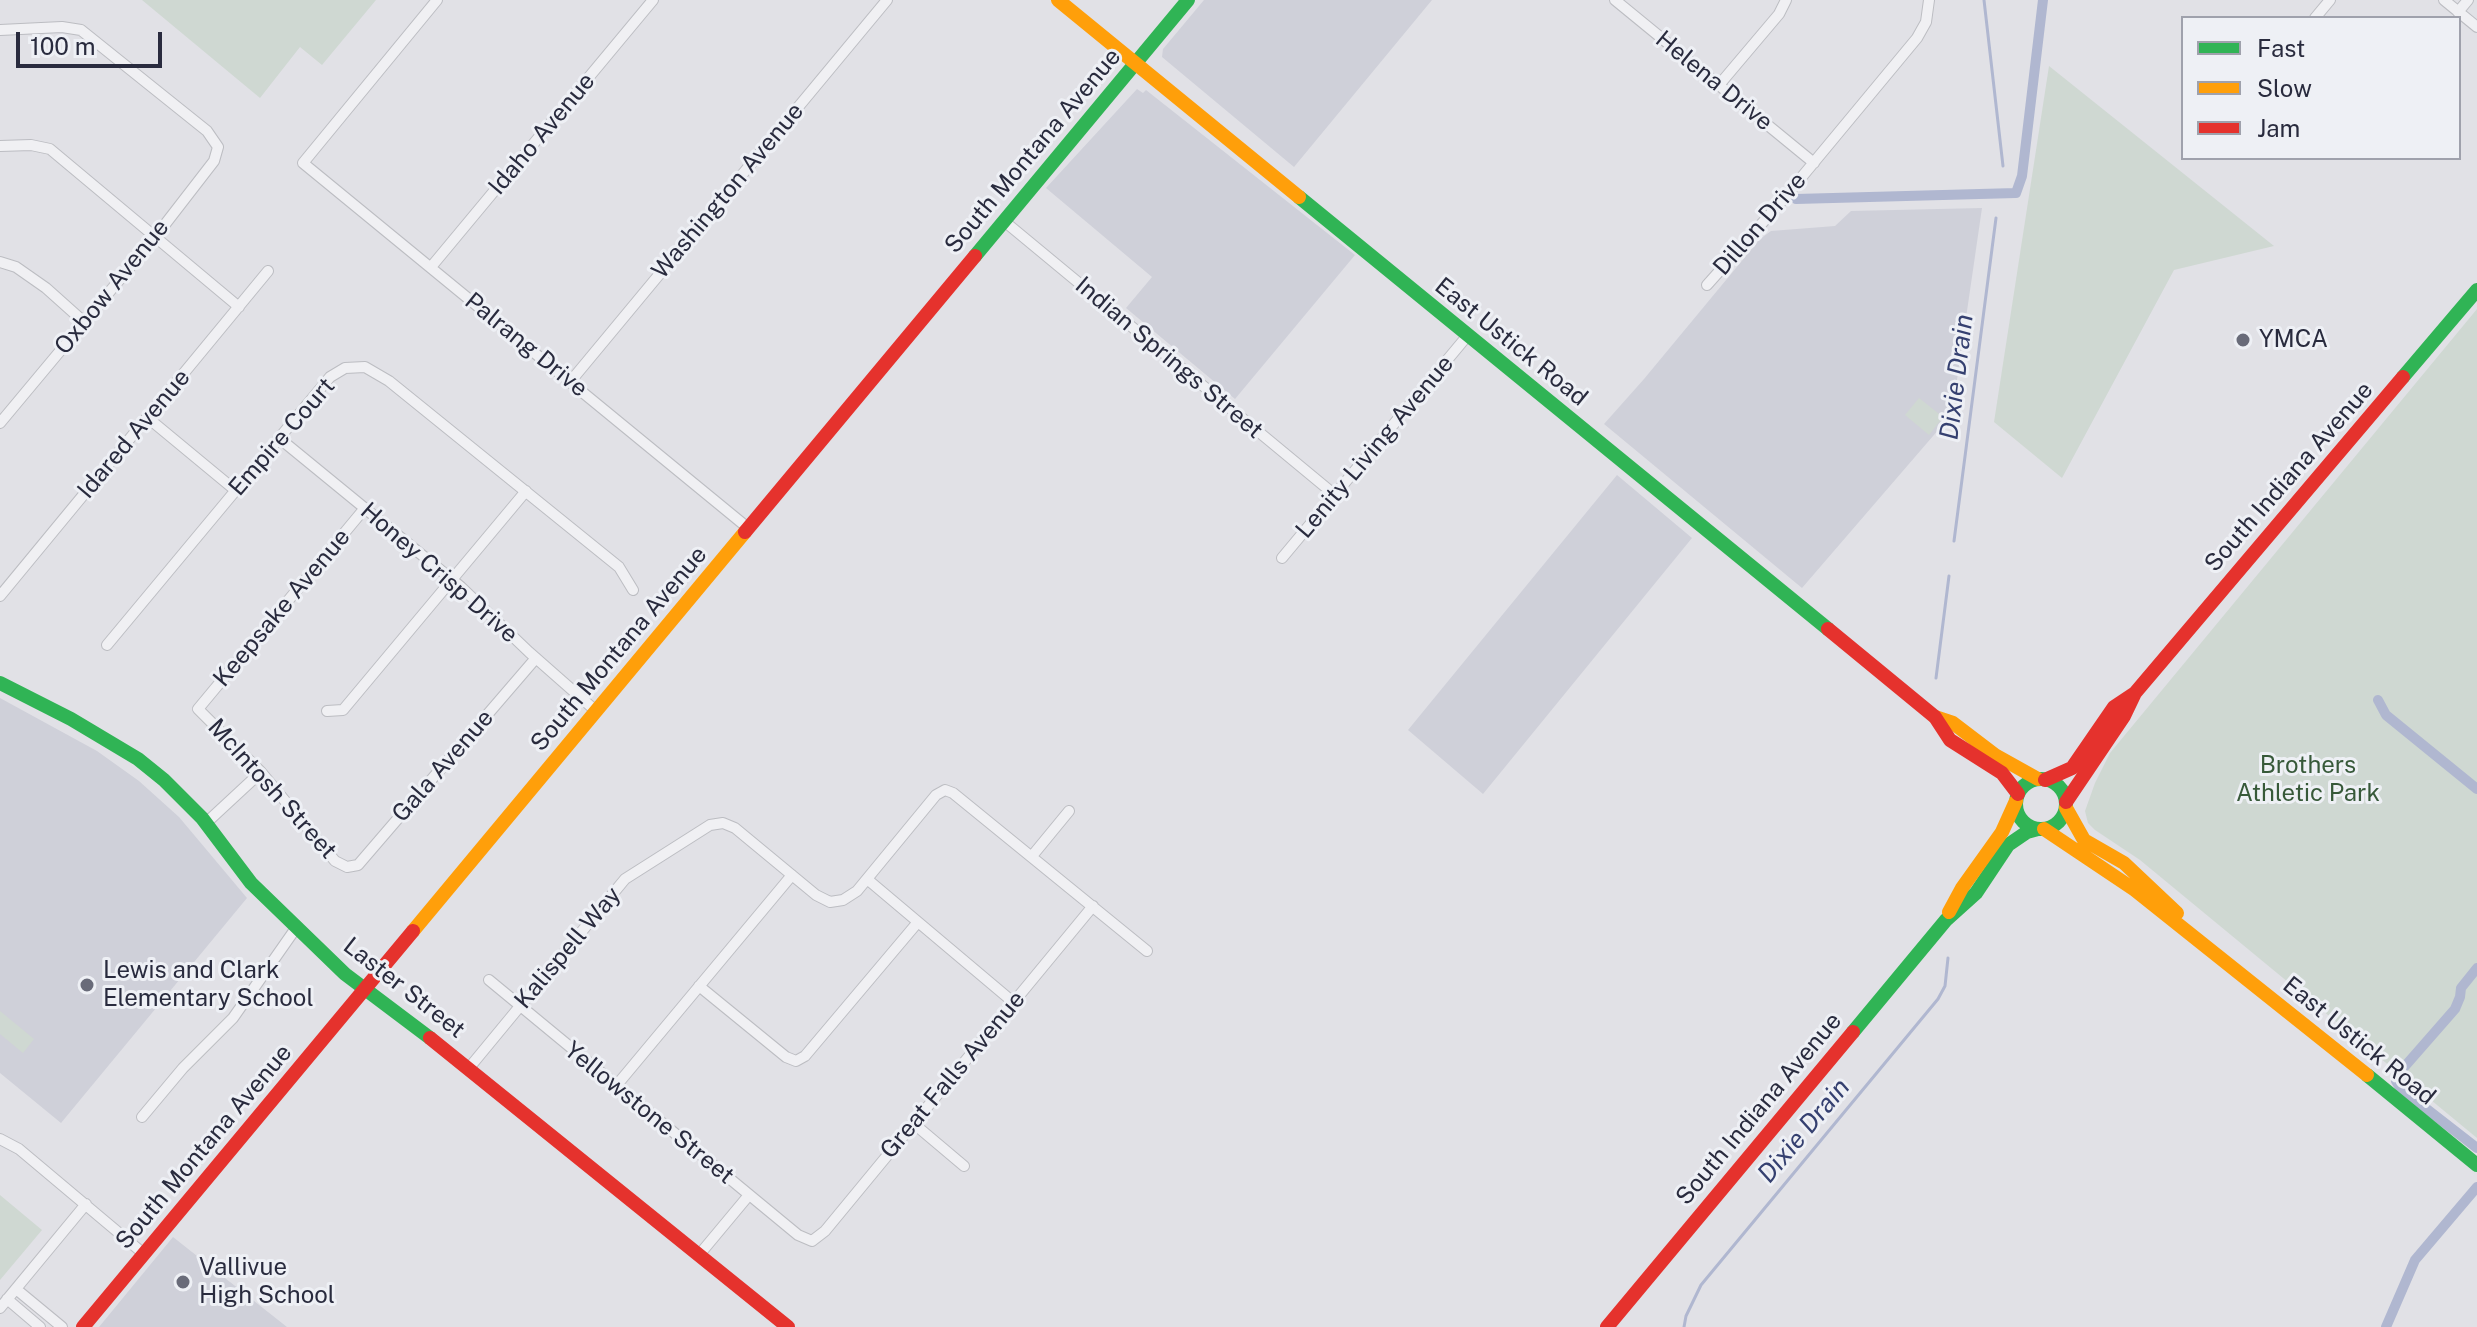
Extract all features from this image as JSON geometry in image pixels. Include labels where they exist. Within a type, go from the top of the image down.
[{"type":"main road","name":"East Ustick Road","points":[[1058,0],[1935,717],[1950,740],[2002,773],[2017,797]]},
{"type":"main road","name":"South Montana Avenue","points":[[83,1327],[1188,0]]},
{"type":"main road","name":"South Indiana Avenue","points":[[2066,805],[2124,716],[2135,693],[2477,290]]},
{"type":"main road","name":"Laster Street","points":[[0,683],[71,719],[138,759],[164,780],[206,823],[251,883],[345,974],[469,1068],[788,1327]]},
{"type":"main road","name":"South Indiana Avenue","points":[[2042,780],[2061,775],[2072,768],[2114,707],[2135,693]]},
{"type":"main road","name":"East Ustick Road","points":[[1935,717],[1953,723],[1995,755],[2042,780]]},
{"type":"main road","points":[[2042,780],[2062,790],[2066,805],[2061,820],[2041,829],[2021,819],[2017,797],[2026,784],[2042,780]]},
{"type":"main road","name":"South Indiana Avenue","points":[[1946,920],[1962,888],[2002,832],[2017,797]]},
{"type":"main road","name":"East Ustick Road","points":[[2066,805],[2084,840],[2124,863],[2146,881],[2213,950]]},
{"type":"main road","name":"East Ustick Road","points":[[2041,829],[2112,874],[2213,950],[2477,1165]]},
{"type":"main road","name":"South Indiana Avenue","points":[[1607,1327],[1946,920],[1976,893],[2008,845],[2027,832],[2041,829]]},
{"type":"street","name":"Palrang Drive","points":[[437,0],[303,163],[748,528]]},
{"type":"street","name":"Idaho Avenue","points":[[431,267],[653,0]]},
{"type":"street","name":"Washington Avenue","points":[[570,382],[887,0]]},
{"type":"street","name":"Helena Drive","points":[[1615,0],[1814,163]]},
{"type":"street","points":[[1719,85],[1779,14],[1786,0]]},
{"type":"street","name":"Dillon Drive","points":[[1707,285],[1814,163],[1917,38],[1926,22],[1929,0]]},
{"type":"street","points":[[2317,16],[2330,0]]},
{"type":"street","points":[[2444,0],[2477,27]]},
{"type":"street","points":[[2458,12],[2468,0]]},
{"type":"street","name":"Oxbow Avenue","points":[[0,30],[62,27],[81,30],[207,131],[218,147],[214,161],[156,236],[0,423]]},
{"type":"street","points":[[0,146],[31,145],[50,149],[239,307]]},
{"type":"street","name":"Indian Springs Street","points":[[1004,221],[1335,495]]},
{"type":"street","points":[[0,262],[16,267],[46,288],[84,322]]},
{"type":"street","name":"Idared Avenue","points":[[0,596],[268,271]]},
{"type":"street","name":"Lenity Living Avenue","points":[[1282,558],[1468,335]]},
{"type":"street","name":"Empire Court","points":[[107,645],[330,377],[345,368],[365,367],[389,381],[619,567],[633,590]]},
{"type":"street","points":[[148,418],[235,490]]},
{"type":"street","name":"Honey Crisp Drive","points":[[279,438],[452,579],[596,711]]},
{"type":"street","points":[[327,711],[343,710],[526,491]]},
{"type":"street","name":"Keepsake Avenue","points":[[198,709],[365,508]]},
{"type":"street","name":"Gala Avenue","points":[[347,867],[358,865],[536,658]]},
{"type":"street","name":"McIntosh Street","points":[[198,709],[261,772],[335,861],[347,867]]},
{"type":"street","points":[[206,823],[261,772]]},
{"type":"street","points":[[616,1086],[792,875],[816,895],[830,902],[843,900],[857,891],[936,795],[945,790],[953,793],[1147,951]]},
{"type":"street","points":[[1032,856],[1069,811]]},
{"type":"street","name":"Kalispell Way","points":[[469,1068],[625,879],[710,825],[723,823],[735,828],[792,875]]},
{"type":"street","points":[[867,879],[1013,1002]]},
{"type":"street","name":"Great Falls Avenue","points":[[812,1241],[825,1231],[1093,906]]},
{"type":"street","points":[[699,986],[786,1057],[796,1061],[805,1056],[918,922]]},
{"type":"street","points":[[142,1117],[183,1068],[233,1018],[296,928]]},
{"type":"street","name":"Yellowstone Street","points":[[489,980],[798,1235],[812,1241]]},
{"type":"street","points":[[913,1123],[964,1166]]},
{"type":"street","points":[[0,1139],[19,1149],[144,1254]]},
{"type":"street","points":[[699,1255],[749,1195]]},
{"type":"street","points":[[40,1327],[3,1304],[86,1204]]},
{"type":"street","points":[[16,1289],[62,1327]]},
{"type":"shaded area","points":[[1204,0],[1432,0],[1294,167],[1162,57],[1163,49]]},
{"type":"shaded area","points":[[1137,89],[1143,93],[1146,90],[1355,255],[1235,399],[1126,308],[1152,277],[1046,188]]},
{"type":"shaded area","points":[[1982,208],[1952,414],[1802,588],[1604,424],[1760,239],[1771,231],[1835,226],[1851,211]]},
{"type":"shaded area","points":[[1617,475],[1692,538],[1483,794],[1408,730]]},
{"type":"shaded area","name":"Lewis and Clark Elementary School","points":[[0,698],[97,751],[139,781],[179,817],[247,898],[61,1123],[0,1073]]},
{"type":"shaded area","name":"Vallivue High School","points":[[173,1237],[287,1327],[99,1327]]},
{"type":"green space","points":[[142,0],[376,0],[322,65],[300,47],[260,98]]},
{"type":"green space","points":[[2049,66],[2274,246],[2174,270],[2062,478],[1994,422]]},
{"type":"green space","name":"Brothers Athletic Park","points":[[2477,309],[2477,1138],[2140,860],[2095,830],[2088,823],[2085,811],[2110,753]]},
{"type":"green space","points":[[1919,398],[1943,417],[1929,435],[1905,415]]},
{"type":"green space","points":[[0,1011],[34,1039],[23,1053],[0,1034]]},
{"type":"green space","points":[[0,1195],[42,1230],[0,1280]]},
{"type":"waterway","name":"Dixie Drain","points":[[1984,0],[2003,166]]},
{"type":"waterway","points":[[1796,199],[2016,193],[2022,176],[2043,0]]},
{"type":"waterway","name":"Dixie Drain","points":[[1954,541],[1996,218]]},
{"type":"waterway","name":"Dixie Drain","points":[[1936,678],[1949,576]]},
{"type":"waterway","points":[[2378,700],[2386,715],[2477,789]]},
{"type":"waterway","name":"Dixie Drain","points":[[1684,1327],[1701,1285],[1938,999],[1945,986],[1948,958]]},
{"type":"waterway","points":[[2477,968],[2461,988],[2455,1009],[2399,1073],[2396,1081],[2401,1089],[2477,1148]]},
{"type":"waterway","points":[[2386,1327],[2415,1260],[2477,1187]]},
{"type":"traffic: fast","points":[[975,256],[1188,0]]},
{"type":"traffic: fast","points":[[1299,197],[1828,629]]},
{"type":"traffic: fast","points":[[2403,377],[2477,290]]},
{"type":"traffic: fast","points":[[0,683],[71,719],[138,759],[164,780],[202,818],[251,883],[345,974],[430,1038]]},
{"type":"traffic: fast","points":[[2041,779],[2059,786],[2066,804],[2059,822],[2041,829],[2023,822],[2016,804],[2023,786],[2041,779]]},
{"type":"traffic: fast","points":[[1853,1032],[1946,920],[1976,893],[2008,845],[2027,832],[2038,829]]},
{"type":"traffic: fast","points":[[2367,1075],[2477,1165]]},
{"type":"traffic: slow","points":[[1058,0],[1299,197]]},
{"type":"traffic: slow","points":[[413,931],[745,532]]},
{"type":"traffic: slow","points":[[1935,717],[1953,723],[1995,755],[2038,779]]},
{"type":"traffic: slow","points":[[1949,912],[1962,888],[2002,832],[2016,801]]},
{"type":"traffic: slow","points":[[2066,808],[2084,840],[2124,863],[2177,913]]},
{"type":"traffic: slow","points":[[2044,829],[2135,890],[2367,1075]]},
{"type":"traffic: jam","points":[[745,532],[975,256]]},
{"type":"traffic: jam","points":[[2066,802],[2124,716],[2135,693],[2403,377]]},
{"type":"traffic: jam","points":[[1828,629],[1935,717],[1950,740],[2002,773],[2018,794]]},
{"type":"traffic: jam","points":[[2045,780],[2072,768],[2114,707],[2135,693]]},
{"type":"traffic: jam","points":[[83,1327],[413,931]]},
{"type":"traffic: jam","points":[[1607,1327],[1853,1032]]},
{"type":"traffic: jam","points":[[430,1038],[788,1327]]},
{"type":"place","name":"YMCA","points":[[2243,340]]},
{"type":"place","name":"Lewis and Clark Elementary School","points":[[87,985]]},
{"type":"place","name":"Vallivue High School","points":[[183,1282]]}]
